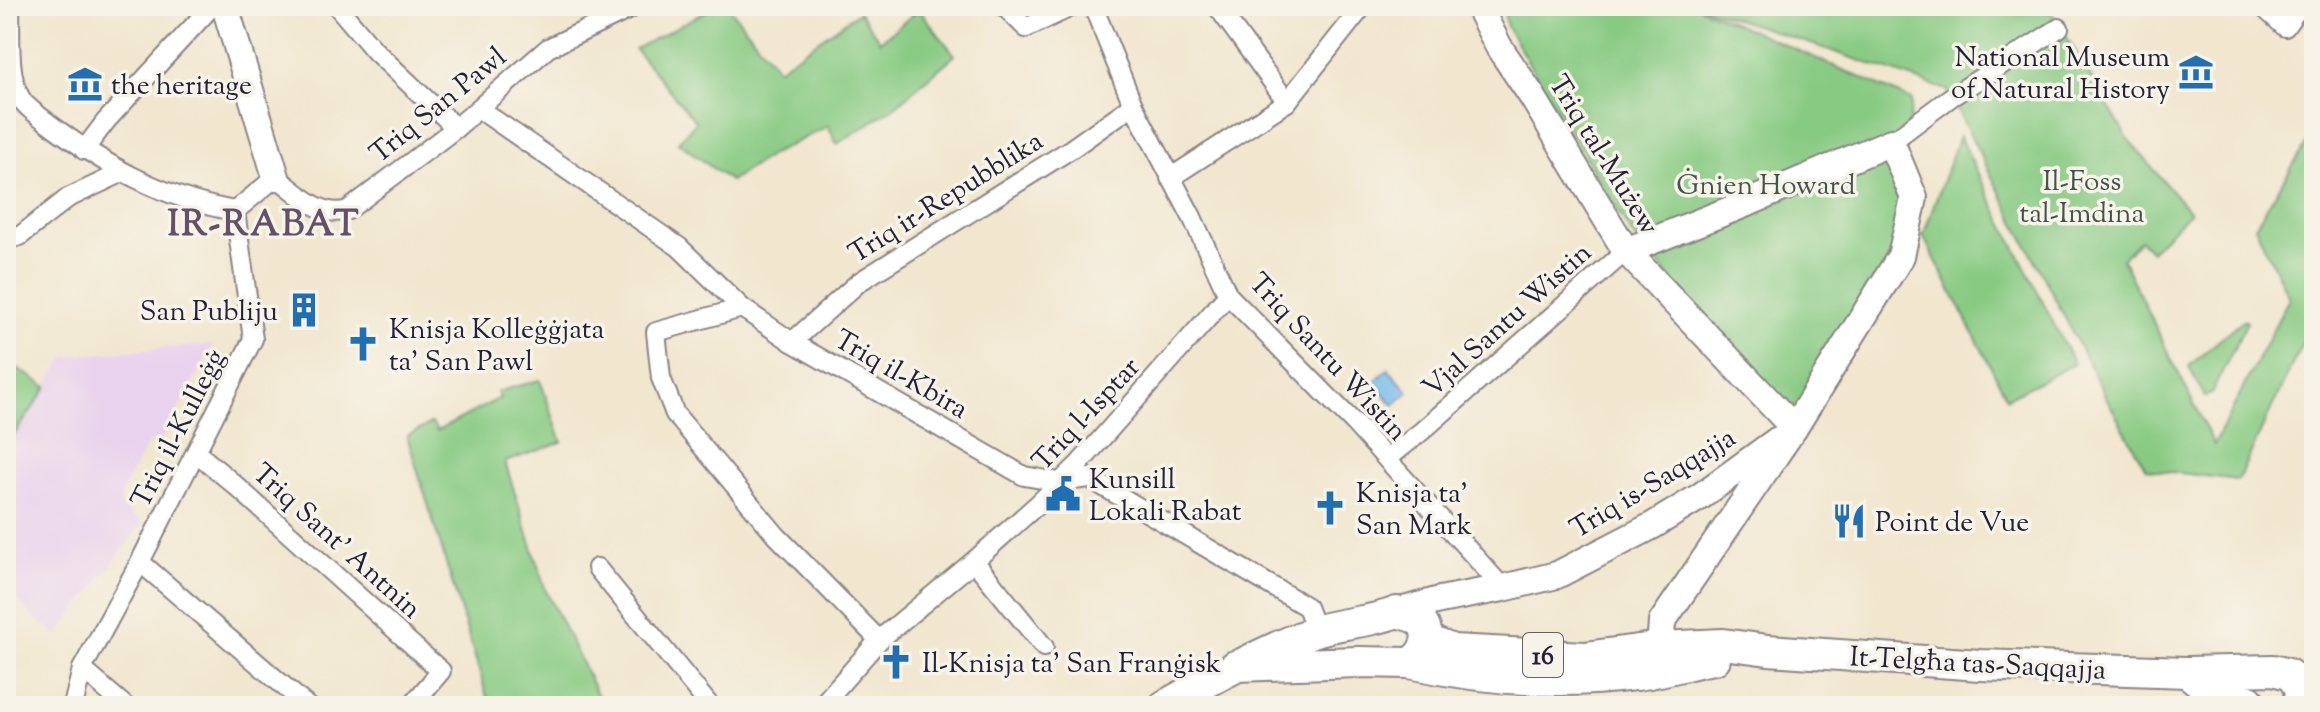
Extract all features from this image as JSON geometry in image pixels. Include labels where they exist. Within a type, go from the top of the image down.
[{"type":"main road","name":"16","points":[[1164,706],[1235,666],[1316,630],[1389,616]]},
{"type":"main road","points":[[1389,616],[1418,620],[1424,629],[1410,655],[1385,659],[1379,651],[1376,642],[1389,616]]},
{"type":"main road","points":[[1316,630],[1359,662]]},
{"type":"main road","name":"It-Telgħa tas-Saqqajja","points":[[1410,655],[1453,650],[1585,657],[1660,647],[1723,644],[1980,665],[2187,672],[2273,671],[2314,665]]},
{"type":"main road","name":"It-Telgħa tas-Saqqajja","points":[[1410,655],[1458,674],[1596,679],[1640,675],[1768,650]]},
{"type":"main road","name":"16","points":[[1235,666],[1359,662],[1410,655]]},
{"type":"main road","points":[[2187,672],[2213,693],[2249,704],[2250,686],[2259,675],[2273,671],[2294,679],[2302,699]]},
{"type":"street","points":[[10,6],[14,83],[21,101],[84,150],[121,173],[209,206],[235,211],[276,177],[225,6]]},
{"type":"street","points":[[84,150],[106,121],[212,6]]},
{"type":"street","points":[[337,6],[375,51],[456,128]]},
{"type":"street","name":"Triq San Pawl","points":[[276,177],[323,211],[341,212],[356,205],[456,128],[548,48],[636,6]]},
{"type":"street","points":[[1004,6],[1026,28],[1073,6]]},
{"type":"street","name":"Triq Santu Wistin","points":[[1093,6],[1133,105],[1192,217],[1228,295],[1354,423],[1503,588]]},
{"type":"street","points":[[1217,6],[1287,102]]},
{"type":"street","points":[[1170,178],[1287,102],[1363,6]]},
{"type":"street","points":[[2262,6],[2285,27],[2300,6]]},
{"type":"street","name":"Triq tal-Mużew","points":[[1478,7],[1499,47],[1626,251],[1794,428]]},
{"type":"street","points":[[1626,251],[1891,142],[1951,97],[2059,28]]},
{"type":"street","name":"Triq ir-Repubblika","points":[[792,342],[859,282],[1071,149],[1133,105]]},
{"type":"street","name":"Triq il-Kbira","points":[[479,109],[679,247],[742,308],[792,342],[1024,476],[1059,482],[1089,478],[1307,607],[1316,630]]},
{"type":"street","points":[[1660,647],[1662,622],[1794,428],[1901,256],[1914,198],[1891,142]]},
{"type":"street","points":[[6,240],[20,236],[68,198],[121,173]]},
{"type":"street","name":"Triq il-Kulleġġ","points":[[73,706],[82,669],[197,453],[253,339],[235,211]]},
{"type":"street","name":"Vjal Santu Wistin","points":[[1387,459],[1626,251]]},
{"type":"street","name":"Triq l-Isptar","points":[[821,706],[879,640],[974,561],[1079,464],[1228,295]]},
{"type":"street","points":[[742,308],[656,332],[661,378],[675,414],[776,535],[879,640]]},
{"type":"street","name":"Triq is-Saqqajja","points":[[1389,616],[1440,600],[1557,575],[1652,526],[1701,496],[1794,428]]},
{"type":"street","name":"Triq Sant' Antnin","points":[[197,453],[441,671],[411,706]]},
{"type":"street","points":[[974,561],[1044,647]]},
{"type":"street","points":[[140,562],[307,706]]},
{"type":"street","points":[[597,568],[710,706]]},
{"type":"street","points":[[82,669],[125,706]]},
{"type":"shaded area","points":[[213,344],[159,445],[150,440],[121,492],[120,505],[143,523],[57,635],[34,618],[6,587],[6,448],[66,356]]},
{"type":"green space","points":[[716,6],[728,6],[778,69],[859,12],[880,41],[919,10],[955,55],[893,108],[837,144],[828,126],[772,154],[730,181],[678,142],[696,122],[635,49]]},
{"type":"green space","name":"Ġnien Howard","points":[[1503,6],[1696,6],[1912,100],[1894,250],[1794,418],[1631,233],[1507,27]]},
{"type":"green space","name":"Il-Foss tal-Imdina","points":[[1699,6],[2048,6],[2128,139],[2190,212],[2151,251],[2140,240],[2122,259],[2214,445],[2289,298],[2255,226],[2314,132],[2314,318],[2238,480],[2146,469],[1947,90]]},
{"type":"green space","points":[[1959,136],[2074,364],[2007,398],[1923,236]]},
{"type":"green space","points":[[2244,319],[2247,322],[2211,394],[2204,397],[2189,366]]},
{"type":"green space","points":[[6,361],[47,387],[6,447]]},
{"type":"green space","points":[[540,380],[562,442],[505,462],[546,591],[603,706],[490,706],[407,436],[432,423],[437,431],[500,398],[497,392]]},
{"type":"water","points":[[1388,369],[1409,392],[1394,405],[1373,383]]},
{"type":"place","name":"National Museum of Natural History","points":[[2196,72]]},
{"type":"place","name":"the heritage","points":[[85,84]]},
{"type":"place","name":"San Publiju","points":[[304,310]]},
{"type":"place","name":"Knisja Kolleġġjata ta' San Pawl","points":[[363,344]]},
{"type":"place","name":"Kunsill Lokali Rabat","points":[[1063,494]]},
{"type":"place","name":"Knisja ta' San Mark","points":[[1330,508]]},
{"type":"place","name":"Point de Vue","points":[[1849,521]]},
{"type":"place","name":"Il-Knisja ta' San Franġisk","points":[[896,662]]},
{"type":"district","name":"IR-RABAT","points":[[264,222]]}]
